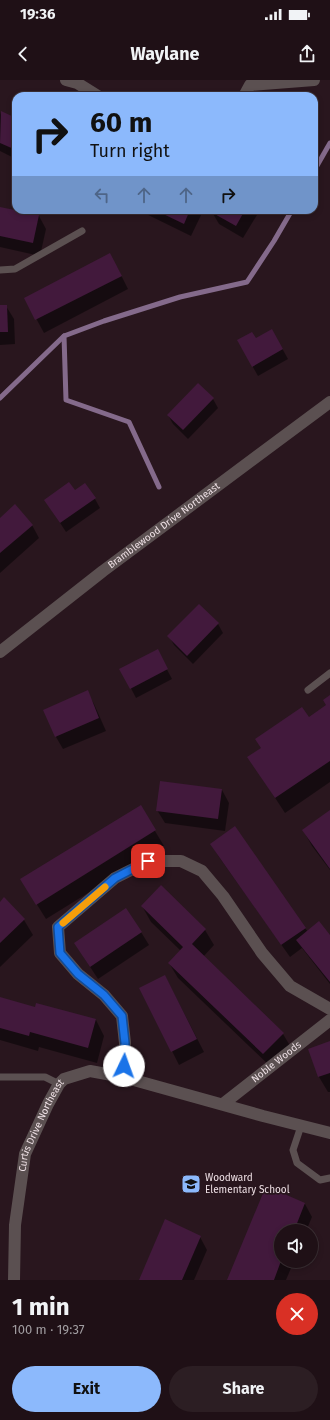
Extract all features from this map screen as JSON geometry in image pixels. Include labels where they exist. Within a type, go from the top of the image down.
[{"type":"street","points":[[66,80],[77,83],[92,92]]},
{"type":"street","points":[[246,92],[250,85],[314,80]]},
{"type":"street","name":"Bramblewood Drive Northeast","points":[[0,652],[103,571],[330,402]]},
{"type":"street","points":[[123,1076],[125,1043],[122,1016],[104,995],[78,974],[60,953],[58,927],[115,878],[148,861],[181,861],[202,871],[223,896],[262,953],[290,986],[330,1009]]},
{"type":"street","name":"Noble Woods","points":[[223,1104],[330,1020]]},
{"type":"street","name":"Curtis Drive Northeast","points":[[14,1280],[14,1225],[25,1154],[48,1104],[59,1084],[64,1080],[90,1071],[123,1076],[301,1126],[330,1132]]},
{"type":"lane","points":[[0,270],[15,269],[82,231]]},
{"type":"lane","points":[[308,690],[330,674]]},
{"type":"lane","points":[[0,1077],[45,1078],[59,1084]]},
{"type":"lane","points":[[301,1126],[293,1150],[297,1162],[320,1180],[330,1178]]},
{"type":"building","points":[[1,111],[12,116],[12,148],[0,143]]},
{"type":"building","points":[[0,207],[12,209],[12,214],[39,215],[33,243],[0,236]]},
{"type":"building","points":[[163,214],[188,214],[184,224]]},
{"type":"building","points":[[215,214],[243,214],[236,226]]},
{"type":"building","points":[[110,253],[122,276],[35,320],[24,298]]},
{"type":"building","points":[[0,305],[7,305],[8,332],[0,332]]},
{"type":"building","points":[[272,329],[283,349],[252,367],[237,340],[252,332],[256,338]]},
{"type":"building","points":[[198,383],[214,398],[183,430],[167,415]]},
{"type":"building","points":[[69,482],[75,490],[85,483],[96,498],[60,523],[44,500]]},
{"type":"building","points":[[15,504],[33,525],[0,553],[0,518]]},
{"type":"building","points":[[199,604],[219,623],[187,656],[167,636]]},
{"type":"building","points":[[158,649],[168,669],[130,689],[119,669]]},
{"type":"building","points":[[88,690],[99,718],[55,737],[43,710]]},
{"type":"building","points":[[330,695],[330,761],[275,798],[247,757],[261,748],[255,739],[302,707],[309,717],[326,705],[323,700]]},
{"type":"building","points":[[160,781],[222,789],[218,819],[156,811]]},
{"type":"building","points":[[141,805],[156,830],[36,905],[20,879]]},
{"type":"building","points":[[330,810],[330,869],[302,830]]},
{"type":"building","points":[[235,826],[306,928],[281,945],[210,844]]},
{"type":"building","points":[[161,885],[206,929],[192,944],[284,1033],[263,1054],[168,963],[183,947],[141,906]]},
{"type":"building","points":[[4,897],[25,919],[0,943],[0,902]]},
{"type":"building","points":[[126,908],[142,932],[90,967],[74,943]]},
{"type":"building","points":[[319,921],[330,935],[330,982],[296,940]]},
{"type":"building","points":[[165,975],[197,1039],[171,1052],[139,988]]},
{"type":"building","points":[[0,997],[35,1007],[36,1003],[96,1019],[88,1048],[30,1032],[29,1036],[0,1028]]},
{"type":"building","points":[[330,1041],[330,1073],[318,1077],[308,1049]]},
{"type":"building","points":[[266,1186],[305,1203],[297,1224],[274,1224],[274,1268],[278,1268],[274,1280],[227,1280]]},
{"type":"building","points":[[165,1219],[201,1236],[182,1280],[139,1280]]},
{"type":"waterway","points":[[318,164],[330,143]]},
{"type":"waterway","points":[[159,487],[129,422],[66,400],[64,336],[104,321],[180,297],[247,282],[290,214]]},
{"type":"waterway","points":[[0,398],[64,336]]},
{"type":"slow traffic","points":[[63,923],[105,887]]},
{"type":"place","name":"Woodward Elementary School","points":[[191,1184]]},
{"type":"route","points":[[124,1066],[125,1043],[122,1016],[104,995],[78,974],[60,953],[58,927],[115,878],[148,861]]}]
